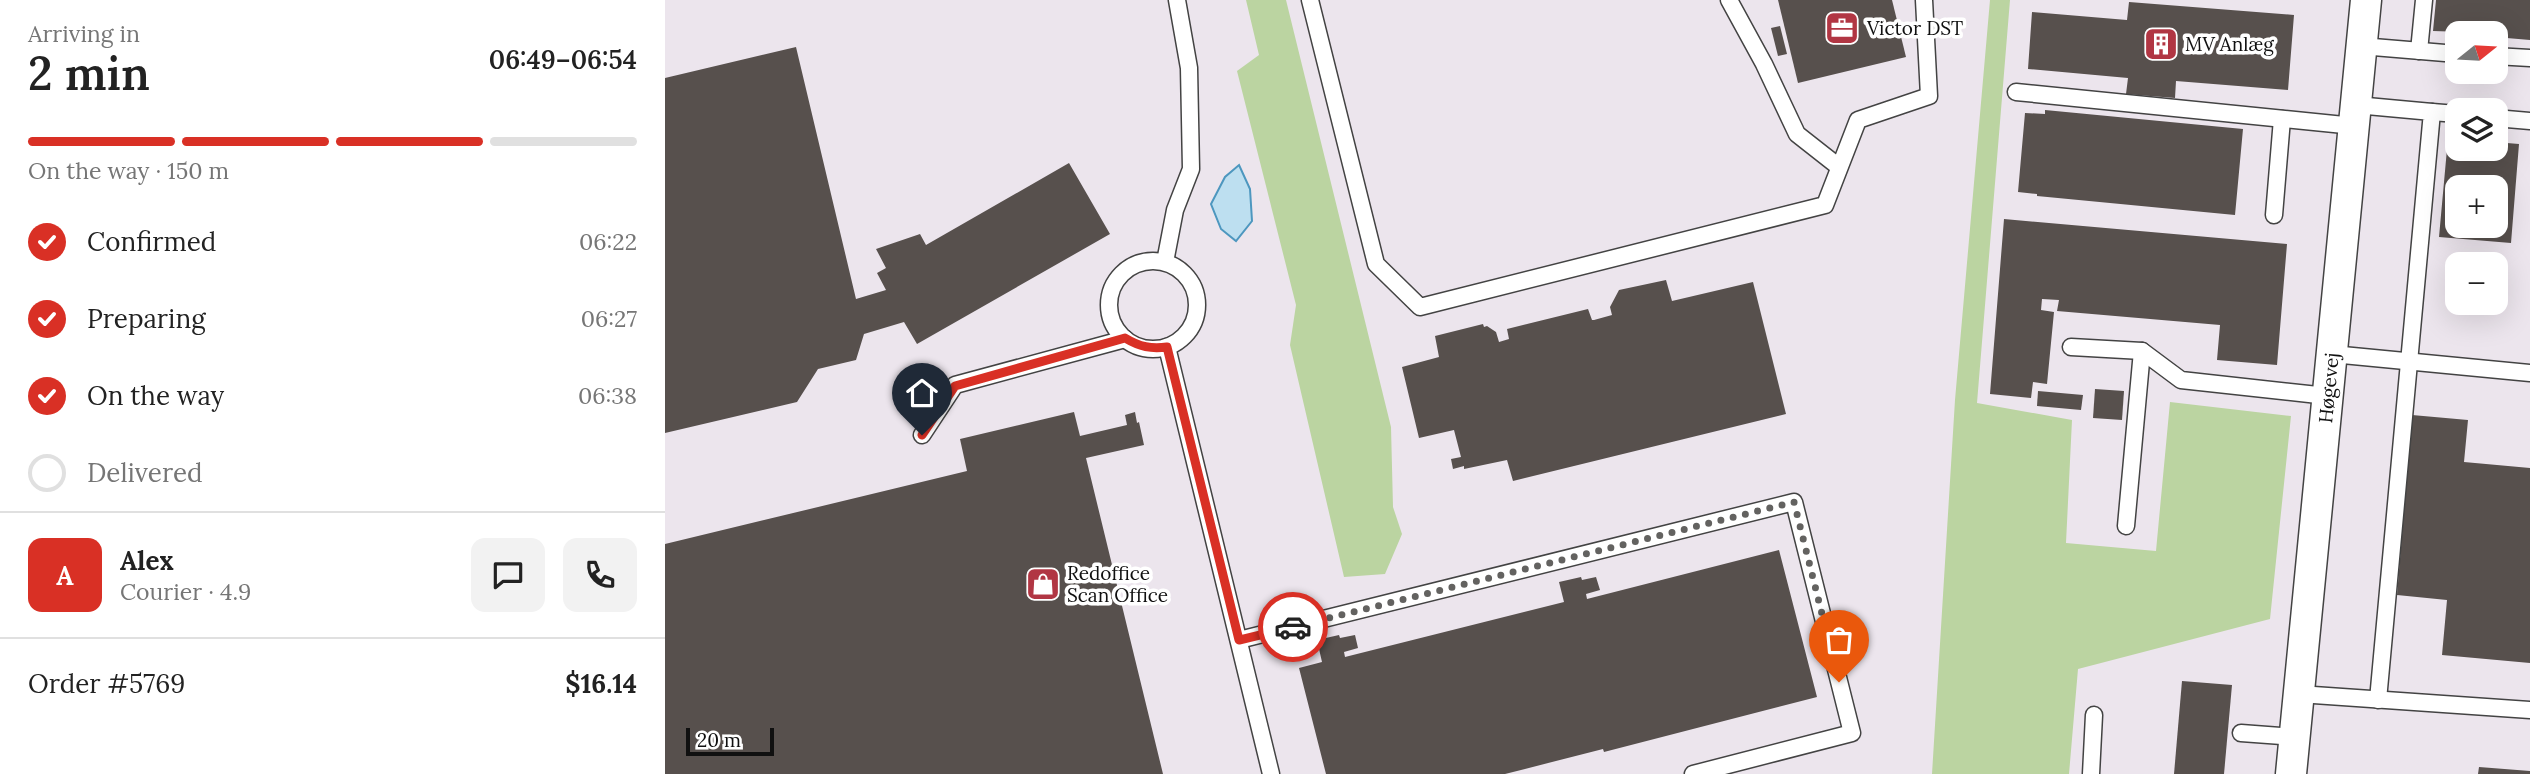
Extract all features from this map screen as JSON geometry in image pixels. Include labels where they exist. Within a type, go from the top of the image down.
[{"type":"street","name":"Høgevej","points":[[2291,774],[2366,0]]},
{"type":"lane","points":[[1165,262],[1175,211],[1191,169],[1189,68],[1177,0]]},
{"type":"lane","points":[[1310,0],[1376,264],[1420,307],[1825,205],[1858,120],[1929,96],[1924,0]]},
{"type":"lane","points":[[1729,0],[1764,64],[1797,134],[1839,167]]},
{"type":"lane","points":[[2419,51],[2424,0]]},
{"type":"lane","points":[[2361,46],[2445,53]]},
{"type":"lane","points":[[2508,57],[2530,58]]},
{"type":"lane","points":[[2016,92],[2282,118],[2445,113]]},
{"type":"lane","points":[[2378,700],[2432,112]]},
{"type":"lane","points":[[2274,215],[2282,118]]},
{"type":"lane","points":[[2508,119],[2530,121]]},
{"type":"lane","points":[[1150,261],[1165,262],[1178,268],[1189,279],[1195,291],[1197,305],[1189,331],[1179,341],[1167,347],[1153,349],[1138,346],[1125,338],[1116,327],[1110,299],[1114,285],[1123,273],[1150,261]]},
{"type":"lane","points":[[922,435],[955,386],[1125,338]]},
{"type":"lane","points":[[1167,347],[1272,774]]},
{"type":"lane","points":[[2071,347],[2142,351],[2181,380],[2327,396]]},
{"type":"lane","points":[[2126,526],[2142,351]]},
{"type":"lane","points":[[2332,354],[2530,373]]},
{"type":"lane","points":[[1239,640],[1794,502],[1852,733],[1693,774]]},
{"type":"lane","points":[[2299,694],[2530,710]]},
{"type":"lane","points":[[2091,774],[2094,715]]},
{"type":"lane","points":[[2241,733],[2295,737]]},
{"type":"shaded area","points":[[665,0],[2530,0],[2530,774],[665,774]]},
{"type":"green space","points":[[1246,0],[1286,0],[1391,427],[1393,507],[1402,534],[1385,574],[1344,577],[1290,345],[1296,305],[1237,71],[1259,55]]},
{"type":"green space","points":[[1990,0],[2010,0],[1977,403],[2072,420],[2066,543],[2156,551],[2170,402],[2291,416],[2270,619],[2078,669],[2069,774],[1932,774],[1955,400]]},
{"type":"water","points":[[1239,165],[1250,189],[1252,221],[1236,241],[1221,229],[1211,204],[1225,177]]},
{"type":"building","name":"Victor DST","points":[[1778,0],[1892,0],[1906,57],[1798,83]]},
{"type":"building","points":[[2436,0],[2530,0],[2530,40],[2508,38],[2508,21],[2445,21],[2445,31],[2433,31]]},
{"type":"building","name":"MV Anlæg","points":[[2129,2],[2294,15],[2288,90],[2176,81],[2175,98],[2126,94],[2128,78],[2028,69],[2032,12],[2127,20]]},
{"type":"building","points":[[1780,26],[1787,54],[1778,56],[1771,28]]},
{"type":"building","points":[[796,47],[856,299],[886,290],[877,273],[886,268],[876,249],[920,234],[926,245],[1069,163],[1110,234],[917,344],[904,322],[864,334],[856,360],[818,369],[797,402],[665,433],[665,78]]},
{"type":"building","points":[[2045,110],[2243,129],[2235,215],[2018,192],[2025,113],[2045,114]]},
{"type":"building","points":[[2508,143],[2519,144],[2511,243],[2451,238],[2508,238],[2508,175],[2445,175],[2445,238],[2439,237],[2446,161],[2508,161]]},
{"type":"building","points":[[2004,219],[2287,244],[2277,365],[2217,360],[2220,325],[2057,311],[2059,300],[2042,299],[2041,310],[2054,312],[2047,384],[2033,382],[2031,398],[1990,394]]},
{"type":"building","points":[[1666,280],[1672,301],[1753,282],[1786,414],[1513,481],[1507,460],[1453,469],[1451,459],[1461,457],[1454,430],[1419,438],[1402,367],[1439,357],[1435,336],[1483,324],[1496,332],[1499,342],[1509,339],[1507,329],[1588,309],[1594,320],[1612,315],[1610,307],[1619,290]]},
{"type":"building","points":[[2095,389],[2124,391],[2122,420],[2093,418]]},
{"type":"building","points":[[2038,391],[2083,395],[2081,410],[2037,406]]},
{"type":"building","points":[[1074,412],[1080,436],[1127,425],[1125,415],[1135,412],[1137,423],[1139,422],[1144,445],[1086,458],[1163,774],[665,774],[665,544],[967,471],[960,439]]},
{"type":"building","points":[[2412,415],[2468,420],[2464,462],[2530,468],[2530,663],[2442,655],[2447,600],[2397,595]]},
{"type":"building","points":[[1779,550],[1817,697],[1604,752],[1603,749],[1505,774],[1326,774],[1299,668],[1322,662],[1317,640],[1355,635],[1358,648],[1344,652],[1345,657],[1564,602],[1559,582],[1596,577],[1600,590],[1586,594],[1587,599]]},
{"type":"building","points":[[2182,681],[2232,685],[2224,774],[2174,774]]},
{"type":"building","points":[[2479,767],[2530,771],[2530,774],[2478,774]]},
{"type":"way so far","points":[[1293,627],[1794,502],[1839,682]]},
{"type":"place","name":"Victor DST","points":[[1842,28]]},
{"type":"place","name":"MV Anlæg","points":[[2161,44]]},
{"type":"place","name":"Redoffice Scan Office","points":[[1043,584]]},
{"type":"route","points":[[922,435],[955,386],[1125,338],[1138,346],[1153,349],[1167,347],[1239,640],[1293,627]]}]
